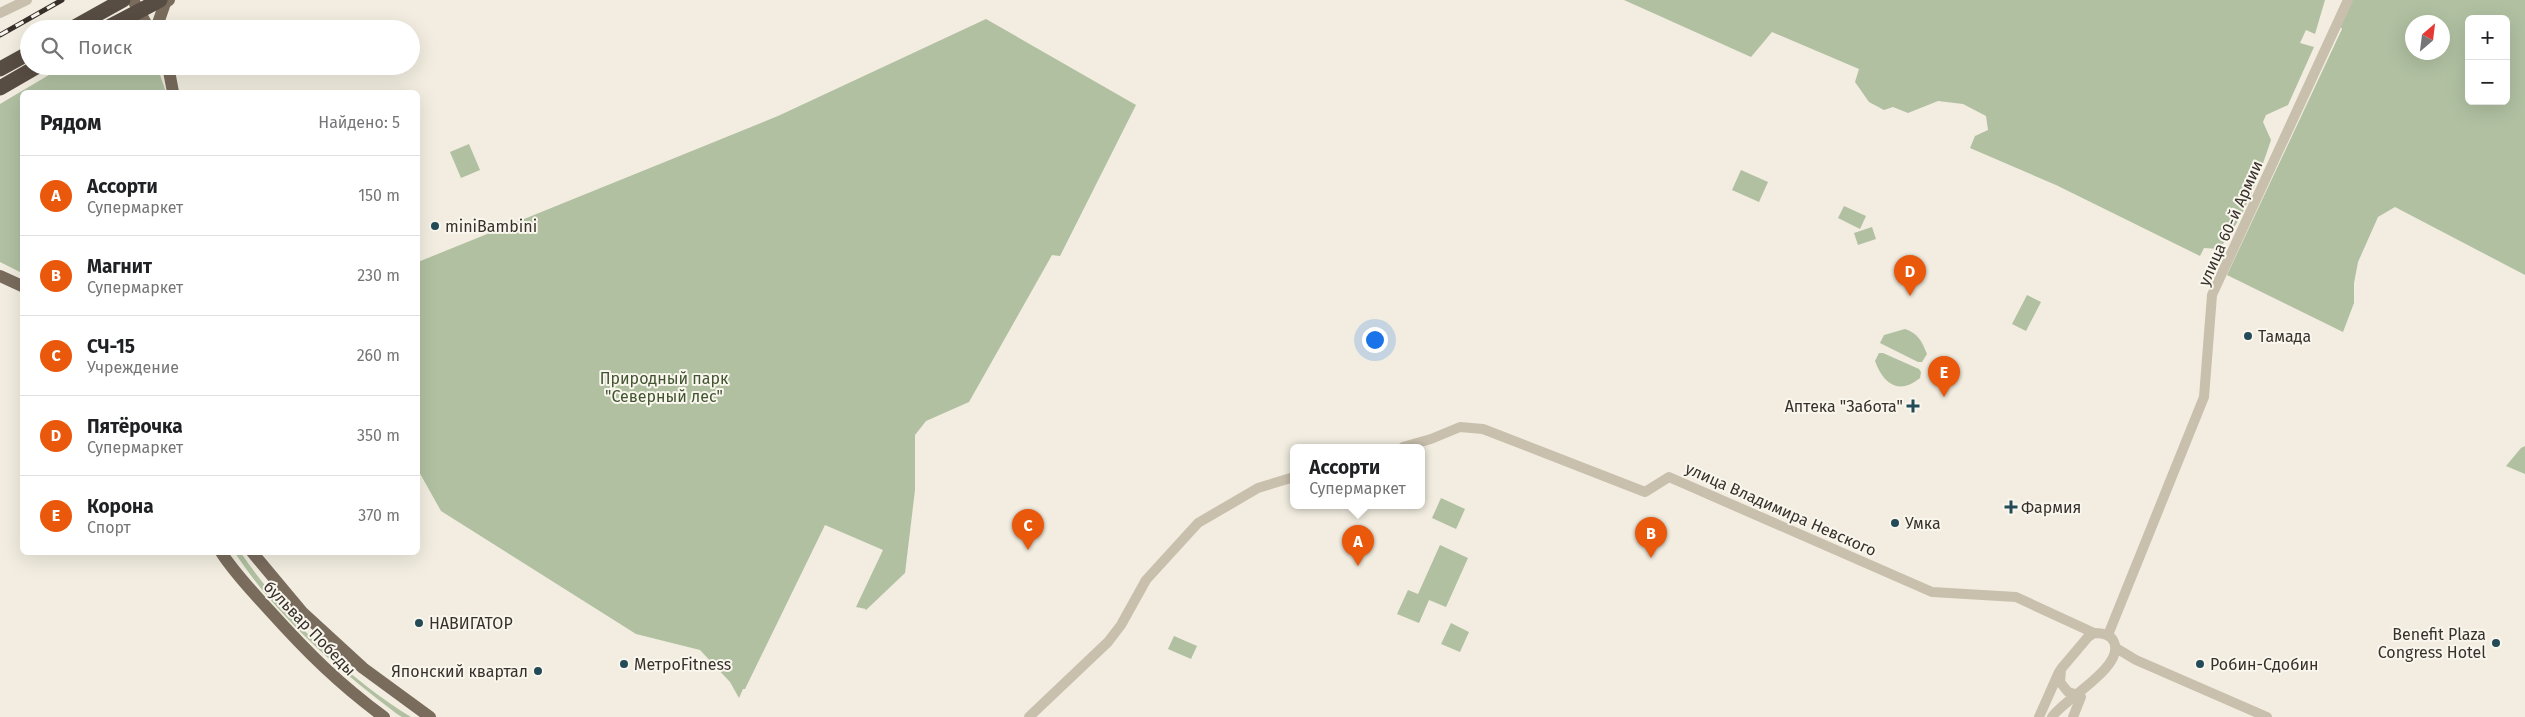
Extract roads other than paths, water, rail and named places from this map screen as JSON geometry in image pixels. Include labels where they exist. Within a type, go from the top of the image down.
[{"type":"highway","points":[[88,20],[122,0]]},
{"type":"highway","points":[[117,20],[136,6],[160,0]]},
{"type":"highway","points":[[0,69],[20,58]]},
{"type":"highway","points":[[0,88],[22,75]]},
{"type":"main road","points":[[159,20],[165,4],[169,0]]},
{"type":"main road","points":[[136,6],[144,20]]},
{"type":"main road","points":[[170,75],[173,90]]},
{"type":"main road","points":[[0,276],[20,285]]},
{"type":"main road","name":"бульвар Победы","points":[[223,555],[232,569],[307,652],[347,690],[384,717]]},
{"type":"main road","name":"бульвар Победы","points":[[255,555],[303,613],[343,650],[363,668],[430,717]]},
{"type":"street","points":[[0,13],[27,0]]},
{"type":"street","name":"улица 60-й Армии","points":[[2108,636],[2204,397],[2212,295],[2348,0]]},
{"type":"street","name":"улица Владимира Невского","points":[[1415,444],[1431,440],[1460,427],[1483,429],[1645,492],[1670,477],[1932,592],[2016,597],[2094,633],[2108,636]]},
{"type":"street","points":[[1029,717],[1108,642],[1121,625],[1146,580],[1198,523],[1258,488],[1290,479]]},
{"type":"street","points":[[2039,717],[2061,669],[2088,637],[2094,633]]},
{"type":"street","points":[[2052,717],[2058,708],[2078,696],[2110,663],[2116,648],[2114,640],[2108,636]]},
{"type":"street","points":[[2116,648],[2136,660],[2267,717]]},
{"type":"street","points":[[2061,669],[2060,682],[2063,688],[2078,696]]},
{"type":"street","points":[[2073,717],[2078,696]]},
{"type":"railway","points":[[27,20],[62,0]]},
{"type":"railway","points":[[0,35],[20,24]]},
{"type":"place","name":"miniBambini","points":[[435,226]]},
{"type":"place","name":"Пятёрочка","points":[[1910,296]]},
{"type":"place","name":"Тамада","points":[[2248,336]]},
{"type":"place","name":"Корона","points":[[1944,397]]},
{"type":"place","name":"Аптека \"Забота\"","points":[[1913,406]]},
{"type":"place","name":"Фармия","points":[[2011,507]]},
{"type":"place","name":"Умка","points":[[1895,523]]},
{"type":"place","name":"СЧ-15","points":[[1028,550]]},
{"type":"place","name":"Магнит","points":[[1651,558]]},
{"type":"place","name":"Ассорти","points":[[1358,566]]},
{"type":"place","name":"НАВИГАТОР","points":[[419,623]]},
{"type":"place","name":"Benefit Plaza Congress Hotel","points":[[2496,643]]},
{"type":"place","name":"МетроFitness","points":[[624,664]]},
{"type":"place","name":"Робин-Сдобин","points":[[2200,664]]},
{"type":"place","name":"Японский квартал","points":[[538,671]]},
{"type":"park label","name":"Природный парк \"Северный лес\"","points":[[664,387]]}]
